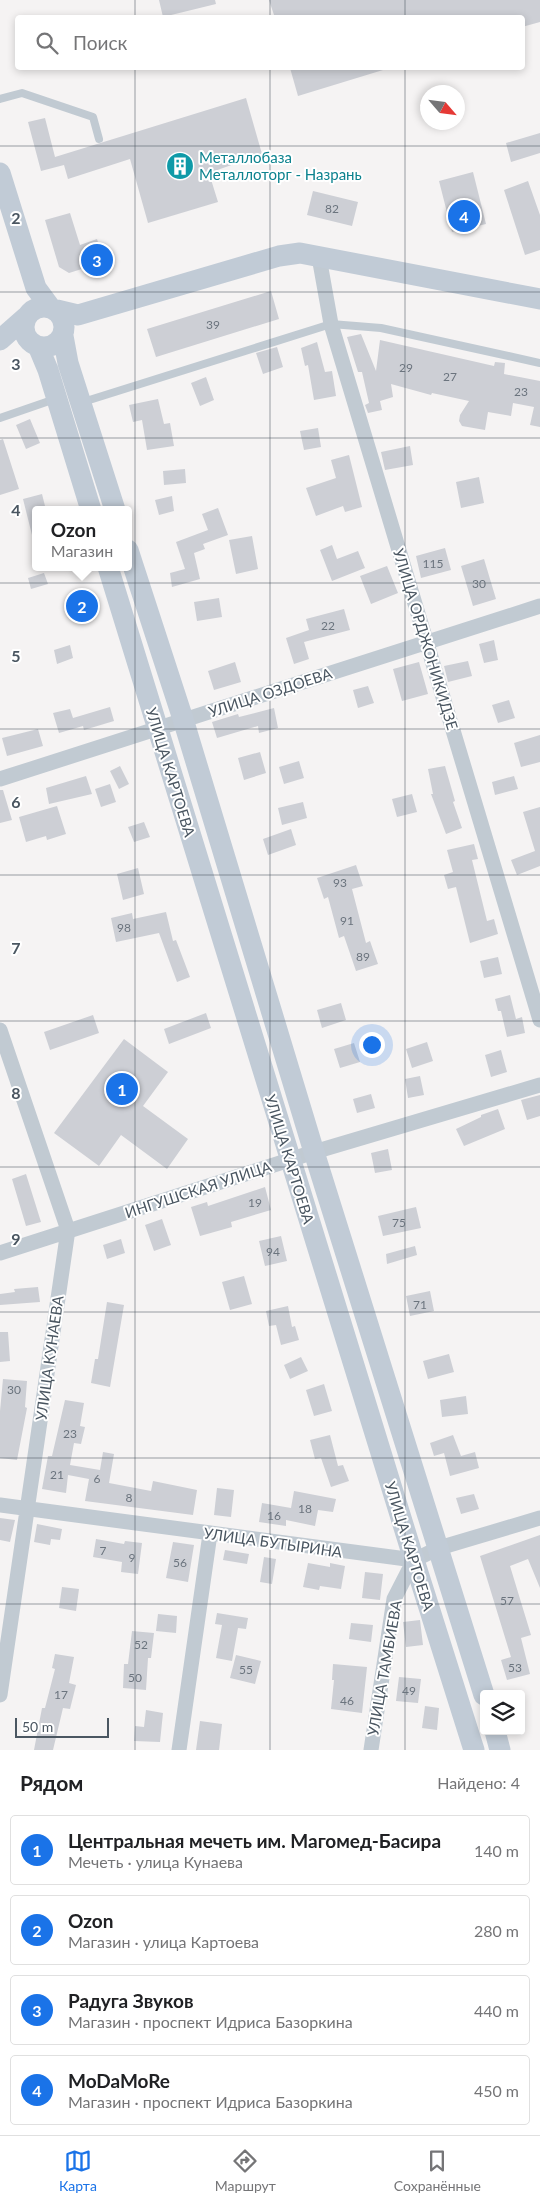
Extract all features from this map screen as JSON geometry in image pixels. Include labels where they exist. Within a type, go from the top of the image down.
[{"type":"main road","points":[[0,173],[36,288],[53,318],[114,506]]},
{"type":"main road","points":[[2,339],[53,318],[279,256],[300,253],[540,299]]},
{"type":"main road","points":[[53,318],[24,331],[35,345],[57,399],[90,506]]},
{"type":"main road","points":[[2,339],[52,346],[53,318]]},
{"type":"main road","name":"УЛИЦА КАРТОЕВА","points":[[132,562],[183,720],[314,1152],[482,1690]]},
{"type":"main road","name":"УЛИЦА КАРТОЕВА","points":[[109,571],[474,1750]]},
{"type":"main road","points":[[496,1735],[500,1750]]},
{"type":"street","name":"УЛИЦА ОРДЖОНИКИДЗЕ","points":[[319,257],[331,324],[428,641],[540,1020]]},
{"type":"street","name":"УЛИЦА ОЗДОЕВА","points":[[0,779],[540,606]]},
{"type":"street","name":"УЛИЦА КУНАЕВА","points":[[0,1030],[68,1230],[0,1695]]},
{"type":"street","name":"ИНГУШСКАЯ УЛИЦА","points":[[0,1253],[314,1152],[540,1085]]},
{"type":"street","name":"УЛИЦА БУТЫРИНА","points":[[0,1505],[414,1560]]},
{"type":"street","points":[[414,1560],[439,1548],[540,1518]]},
{"type":"street","points":[[179,1750],[210,1534]]},
{"type":"street","name":"УЛИЦА ТАМБИЕВА","points":[[371,1750],[394,1599],[414,1560]]},
{"type":"lane","points":[[0,99],[22,93],[93,116],[99,139]]},
{"type":"lane","points":[[80,402],[331,324],[381,328],[540,363]]},
{"type":"lane","points":[[0,418],[57,399]]},
{"type":"building","points":[[159,0],[215,0],[216,4],[171,15],[163,15]]},
{"type":"building","points":[[269,0],[540,0],[540,22],[525,26],[525,15],[274,15]]},
{"type":"building","points":[[291,70],[383,70],[298,96]]},
{"type":"building","name":"Металлобаза Металлоторг - Назрань","points":[[246,98],[262,154],[209,173],[218,202],[148,223],[130,159],[68,179],[64,165],[41,171],[28,122],[45,118],[55,157]]},
{"type":"building","points":[[540,133],[540,153],[511,162],[506,143]]},
{"type":"building","points":[[473,172],[486,224],[452,232],[439,181]]},
{"type":"building","points":[[528,181],[540,215],[540,250],[525,255],[504,190]]},
{"type":"building","points":[[313,191],[358,202],[352,226],[307,215]]},
{"type":"building","points":[[70,213],[80,245],[97,239],[104,262],[69,273],[59,267],[45,220]]},
{"type":"building","points":[[271,291],[279,319],[156,357],[147,329]]},
{"type":"building","points":[[361,334],[376,371],[380,340],[494,366],[495,362],[505,363],[504,374],[540,381],[540,427],[530,425],[534,407],[513,403],[511,416],[488,412],[485,430],[462,426],[459,421],[460,415],[469,401],[432,393],[431,395],[391,384],[393,397],[380,401],[382,410],[368,413],[365,405],[369,403],[362,372],[358,372],[347,337]]},
{"type":"building","points":[[317,342],[325,372],[332,371],[336,396],[314,400],[308,365],[305,366],[301,348]]},
{"type":"building","points":[[277,347],[283,367],[263,374],[256,353]]},
{"type":"building","points":[[206,377],[214,400],[200,406],[191,383]]},
{"type":"building","points":[[158,399],[164,424],[170,423],[174,446],[147,450],[142,420],[133,422],[129,405]]},
{"type":"building","points":[[30,419],[40,443],[26,449],[16,425]]},
{"type":"building","points":[[318,428],[321,447],[304,450],[300,431]]},
{"type":"building","points":[[3,439],[19,489],[0,495],[0,440]]},
{"type":"building","points":[[410,446],[413,465],[385,470],[381,452]]},
{"type":"building","points":[[349,455],[362,507],[345,512],[343,506],[316,516],[306,488],[336,478],[331,460]]},
{"type":"building","points":[[185,469],[186,483],[164,485],[163,471]]},
{"type":"building","points":[[479,477],[484,503],[461,508],[456,482]]},
{"type":"building","points":[[42,494],[45,506],[32,506],[32,535],[23,499]]},
{"type":"building","points":[[172,496],[174,511],[159,515],[155,500]]},
{"type":"building","points":[[218,508],[228,535],[203,544],[205,549],[194,553],[200,579],[172,587],[170,573],[185,569],[176,542],[208,530],[202,514]]},
{"type":"building","points":[[252,536],[258,569],[236,574],[229,540]]},
{"type":"building","points":[[332,545],[337,559],[358,551],[365,568],[332,581],[320,550]]},
{"type":"building","points":[[445,548],[451,570],[421,578],[416,556]]},
{"type":"building","points":[[484,559],[496,599],[473,606],[461,566]]},
{"type":"building","points":[[387,566],[398,593],[371,604],[360,576]]},
{"type":"building","points":[[44,573],[48,584],[31,589],[28,578]]},
{"type":"building","points":[[86,597],[91,615],[75,619],[70,602]]},
{"type":"building","points":[[219,598],[222,617],[197,621],[194,602]]},
{"type":"building","points":[[344,609],[350,630],[304,642],[309,659],[294,664],[286,638],[309,630],[306,619]]},
{"type":"building","points":[[494,640],[498,660],[484,663],[479,644]]},
{"type":"building","points":[[70,645],[73,658],[57,664],[54,650]]},
{"type":"building","points":[[468,661],[472,676],[448,682],[444,666]]},
{"type":"building","points":[[235,662],[241,682],[214,690],[208,671]]},
{"type":"building","points":[[419,662],[428,694],[402,701],[393,669]]},
{"type":"building","points":[[368,686],[374,703],[358,708],[353,690]]},
{"type":"building","points":[[509,700],[515,718],[498,723],[492,705]]},
{"type":"building","points":[[110,707],[114,721],[84,730],[83,726],[59,733],[53,713],[70,709],[73,718]]},
{"type":"building","points":[[274,708],[278,728],[259,733],[258,726],[217,738],[212,722],[238,714],[239,717]]},
{"type":"building","points":[[38,729],[43,746],[7,756],[2,738]]},
{"type":"building","points":[[540,735],[540,762],[521,767],[514,743]]},
{"type":"building","points":[[260,752],[266,773],[244,780],[238,758]]},
{"type":"building","points":[[299,761],[304,778],[284,784],[279,767]]},
{"type":"building","points":[[120,766],[129,784],[119,789],[110,771]]},
{"type":"building","points":[[445,766],[455,801],[453,802],[462,828],[446,834],[431,794],[433,794],[428,769]]},
{"type":"building","points":[[86,776],[92,794],[49,804],[46,788]]},
{"type":"building","points":[[514,776],[518,789],[495,795],[492,782]]},
{"type":"building","points":[[110,784],[116,802],[101,807],[95,789]]},
{"type":"building","points":[[0,790],[3,790],[12,820],[0,823]]},
{"type":"building","points":[[412,794],[417,812],[397,817],[392,799]]},
{"type":"building","points":[[303,802],[307,818],[282,825],[278,808]]},
{"type":"building","points":[[57,806],[66,834],[47,840],[46,836],[26,842],[19,817]]},
{"type":"building","points":[[540,807],[540,866],[517,875],[511,860],[535,851],[523,812]]},
{"type":"building","points":[[144,822],[150,837],[134,842],[128,827]]},
{"type":"building","points":[[291,829],[296,845],[268,855],[263,839]]},
{"type":"building","points":[[474,844],[478,859],[472,860],[487,921],[494,919],[498,934],[470,943],[456,887],[448,889],[444,875],[453,872],[447,850]]},
{"type":"building","points":[[356,865],[363,886],[352,889],[366,943],[370,941],[378,964],[356,971],[344,936],[339,938],[328,897],[324,899],[317,878]]},
{"type":"building","points":[[138,868],[144,894],[123,900],[117,874]]},
{"type":"building","points":[[166,912],[173,941],[176,940],[190,977],[177,982],[159,933],[116,942],[111,918],[132,913],[133,919]]},
{"type":"building","points":[[498,957],[502,974],[484,978],[480,961]]},
{"type":"building","points":[[510,995],[516,1019],[522,1017],[525,1033],[507,1037],[501,1011],[498,1011],[495,999]]},
{"type":"building","points":[[341,1003],[346,1020],[322,1028],[317,1010]]},
{"type":"building","points":[[206,1013],[211,1028],[169,1044],[164,1029]]},
{"type":"building","points":[[93,1015],[99,1033],[50,1050],[44,1032]]},
{"type":"building","points":[[124,1039],[168,1072],[143,1106],[188,1139],[167,1169],[121,1135],[99,1166],[54,1133]]},
{"type":"building","points":[[427,1042],[433,1061],[412,1068],[406,1049]]},
{"type":"building","points":[[354,1043],[360,1062],[340,1068],[334,1049]]},
{"type":"building","points":[[501,1050],[507,1072],[491,1077],[485,1055]]},
{"type":"building","points":[[420,1076],[424,1095],[408,1098],[405,1079]]},
{"type":"building","points":[[371,1094],[375,1108],[357,1113],[353,1099]]},
{"type":"building","points":[[540,1095],[540,1116],[527,1120],[521,1100]]},
{"type":"building","points":[[498,1109],[505,1129],[464,1146],[456,1129],[481,1117],[481,1115]]},
{"type":"building","points":[[388,1149],[392,1170],[375,1173],[371,1153]]},
{"type":"building","points":[[26,1174],[41,1222],[26,1226],[12,1179]]},
{"type":"building","points":[[265,1187],[271,1210],[231,1222],[232,1227],[200,1236],[191,1207],[207,1202],[208,1206]]},
{"type":"building","points":[[416,1207],[421,1228],[383,1236],[378,1216]]},
{"type":"building","points":[[162,1219],[171,1245],[154,1251],[145,1225]]},
{"type":"building","points":[[281,1236],[287,1261],[265,1266],[259,1241]]},
{"type":"building","points":[[121,1239],[125,1253],[107,1259],[103,1245]]},
{"type":"building","points":[[415,1246],[417,1255],[387,1264],[386,1254]]},
{"type":"building","points":[[244,1276],[252,1304],[230,1310],[222,1282]]},
{"type":"building","points":[[38,1287],[40,1302],[0,1305],[0,1294],[15,1292],[14,1289]]},
{"type":"building","points":[[430,1291],[434,1311],[410,1316],[406,1296]]},
{"type":"building","points":[[107,1302],[124,1305],[110,1387],[91,1383],[95,1359],[98,1359]]},
{"type":"building","points":[[288,1306],[292,1327],[295,1326],[299,1340],[281,1345],[276,1325],[269,1326],[266,1311]]},
{"type":"building","points":[[0,1332],[8,1332],[10,1361],[0,1362]]},
{"type":"building","points":[[449,1354],[454,1372],[428,1379],[423,1361]]},
{"type":"building","points":[[301,1357],[308,1371],[290,1379],[284,1365]]},
{"type":"building","points":[[3,1379],[27,1381],[25,1407],[27,1408],[17,1460],[0,1458],[0,1411]]},
{"type":"building","points":[[324,1384],[332,1411],[314,1416],[306,1390]]},
{"type":"building","points":[[466,1396],[468,1414],[442,1417],[440,1400]]},
{"type":"building","points":[[65,1400],[84,1403],[80,1426],[85,1427],[81,1444],[74,1443],[70,1465],[100,1470],[103,1452],[114,1454],[109,1483],[151,1491],[153,1481],[197,1490],[193,1515],[85,1501],[89,1479],[68,1475],[66,1493],[42,1489],[48,1456],[52,1456]]},
{"type":"building","points":[[330,1435],[338,1466],[343,1465],[349,1481],[331,1487],[321,1458],[315,1459],[310,1440]]},
{"type":"building","points":[[453,1435],[461,1456],[475,1452],[479,1468],[450,1476],[444,1453],[434,1456],[430,1443]]},
{"type":"building","points":[[217,1488],[234,1490],[231,1517],[214,1515]]},
{"type":"building","points":[[294,1491],[336,1499],[333,1512],[318,1510],[315,1526],[286,1520],[286,1526],[259,1522],[262,1503],[291,1508]]},
{"type":"building","points":[[474,1494],[479,1509],[461,1514],[456,1498]]},
{"type":"building","points":[[0,1518],[15,1520],[10,1542],[0,1540]]},
{"type":"building","points":[[37,1524],[62,1529],[60,1540],[51,1539],[50,1545],[34,1542]]},
{"type":"building","points":[[540,1535],[540,1588],[528,1559],[510,1566],[531,1635],[521,1638],[530,1674],[507,1680],[501,1660],[511,1657],[480,1556]]},
{"type":"building","points":[[96,1539],[124,1544],[125,1541],[142,1543],[138,1574],[121,1572],[122,1562],[93,1557]]},
{"type":"building","points":[[173,1542],[194,1545],[188,1582],[166,1578]]},
{"type":"building","points":[[225,1550],[249,1554],[247,1564],[223,1560]]},
{"type":"building","points":[[264,1557],[276,1559],[272,1584],[260,1582]]},
{"type":"building","points":[[308,1563],[330,1567],[330,1563],[345,1566],[341,1589],[320,1586],[319,1590],[303,1587]]},
{"type":"building","points":[[365,1572],[383,1574],[380,1600],[362,1598]]},
{"type":"building","points":[[62,1587],[79,1589],[76,1611],[59,1608]]},
{"type":"building","points":[[217,1613],[248,1618],[246,1629],[238,1628],[232,1661],[216,1658],[222,1625],[215,1624]]},
{"type":"building","points":[[158,1614],[177,1616],[176,1633],[156,1631]]},
{"type":"building","points":[[420,1620],[423,1645],[406,1647],[403,1622]]},
{"type":"building","points":[[351,1623],[373,1625],[371,1642],[349,1639]]},
{"type":"building","points":[[132,1631],[154,1633],[151,1658],[148,1658],[146,1690],[123,1688],[124,1664],[128,1664]]},
{"type":"building","points":[[55,1654],[74,1657],[69,1683],[76,1685],[70,1709],[63,1708],[53,1750],[34,1750],[42,1708],[45,1708],[55,1669],[52,1668]]},
{"type":"building","points":[[236,1655],[261,1661],[255,1684],[230,1678]]},
{"type":"building","points":[[333,1664],[367,1667],[362,1713],[331,1709],[334,1680],[332,1680]]},
{"type":"building","points":[[399,1677],[421,1679],[418,1703],[396,1701]]},
{"type":"building","points":[[425,1706],[439,1708],[437,1730],[422,1728]]},
{"type":"building","points":[[146,1710],[163,1713],[160,1742],[134,1741],[135,1726],[144,1727]]},
{"type":"building","points":[[200,1721],[222,1724],[219,1750],[196,1750]]},
{"type":"place","name":"Металлобаза Металлоторг - Назрань","points":[[180,166]]},
{"type":"place","name":"MoDaMoRe","points":[[464,216]]},
{"type":"place","name":"Радуга Звуков","points":[[97,260]]},
{"type":"place","name":"Ozon","points":[[82,606]]},
{"type":"place","name":"Центральная мечеть им. Магомед-Басира","points":[[122,1089]]}]
